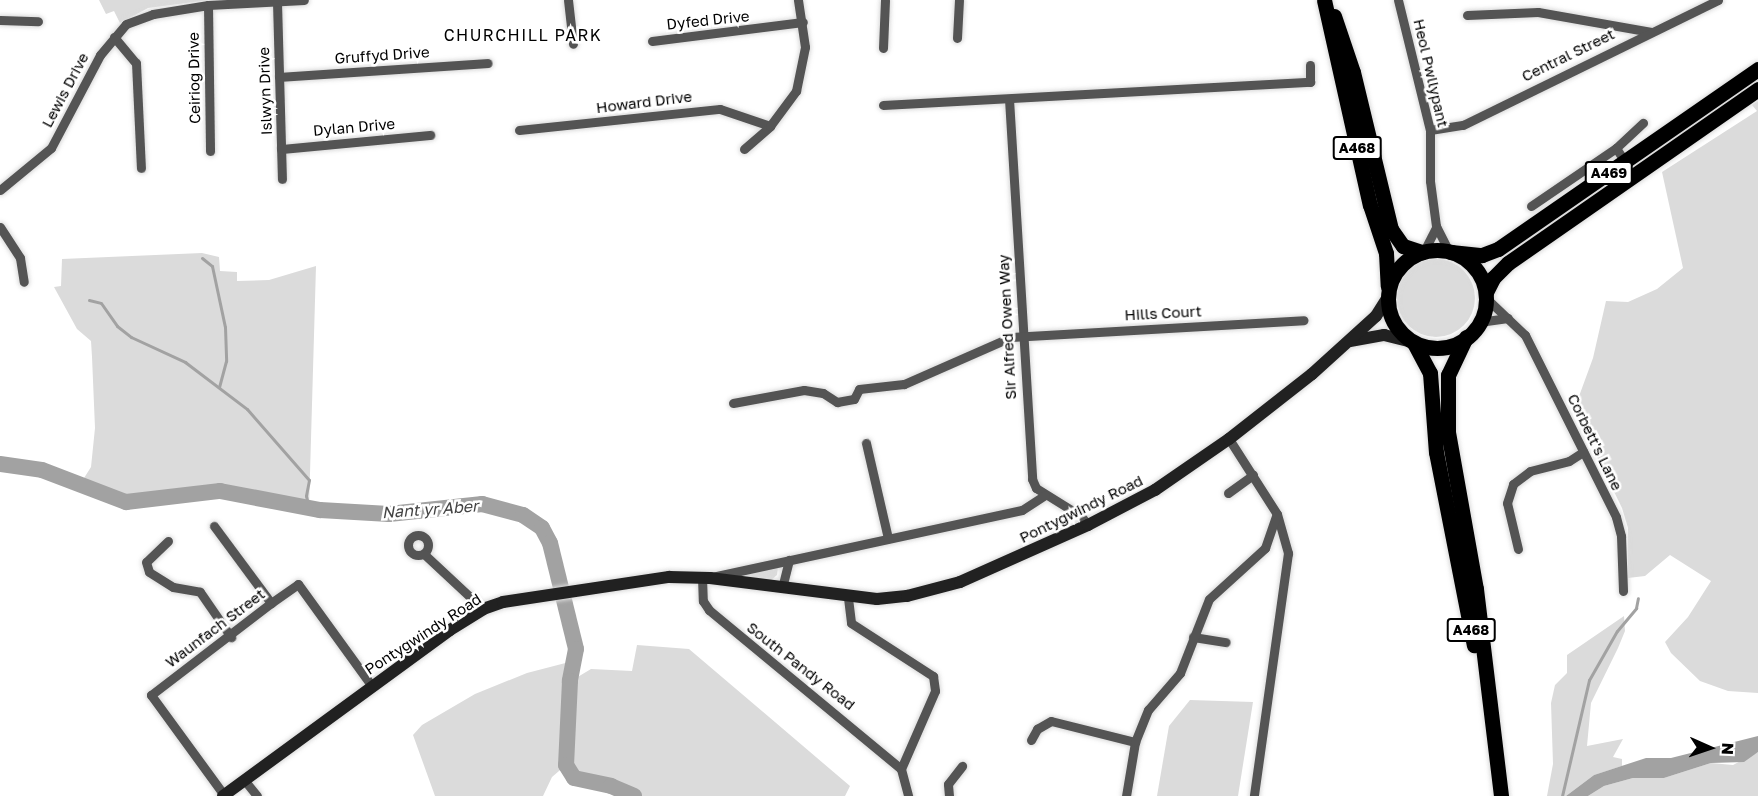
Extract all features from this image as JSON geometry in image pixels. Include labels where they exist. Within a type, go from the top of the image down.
[{"type":"main road","name":"A468","points":[[1325,0],[1347,53],[1391,229],[1403,246],[1423,252]]},
{"type":"main road","name":"A468","points":[[1325,0],[1370,205],[1386,254],[1388,296]]},
{"type":"main road","name":"A469","points":[[1450,252],[1482,255],[1498,249],[1758,69]]},
{"type":"main road","name":"A469","points":[[1486,295],[1491,280],[1508,263],[1758,89]]},
{"type":"main road","points":[[1423,252],[1450,252],[1478,274],[1486,295],[1479,322],[1466,337],[1436,348],[1413,343],[1394,321],[1388,296],[1403,264],[1423,252]]},
{"type":"main road","name":"Pontygwindy Road","points":[[224,796],[371,685],[483,609],[503,602],[576,593],[636,581],[706,577],[848,598],[907,596],[946,587],[1088,525],[1155,490],[1229,439],[1350,341],[1376,316],[1388,296]]},
{"type":"main road","name":"Pontygwindy Road","points":[[1350,341],[1384,335],[1413,343]]},
{"type":"main road","name":"A468","points":[[1466,337],[1448,375],[1448,432],[1474,578],[1501,796]]},
{"type":"main road","name":"A468","points":[[1413,343],[1430,373],[1436,452],[1490,715]]},
{"type":"street","name":"Lewis Drive","points":[[0,190],[51,148],[87,78],[114,37],[138,18],[207,4],[277,3],[304,0]]},
{"type":"street","points":[[568,0],[573,44]]},
{"type":"street","points":[[744,149],[770,126],[796,91],[801,77],[805,46],[798,0]]},
{"type":"street","points":[[884,48],[885,0]]},
{"type":"street","points":[[957,38],[959,0]]},
{"type":"street","name":"Heol Pwllypant","points":[[1398,0],[1430,130],[1430,181],[1436,226],[1450,252]]},
{"type":"street","name":"Central Street","points":[[1430,130],[1463,125],[1718,0]]},
{"type":"street","name":"Islwyn Drive","points":[[277,3],[282,179]]},
{"type":"street","name":"Ceiriog Drive","points":[[207,4],[210,151]]},
{"type":"street","points":[[1467,16],[1538,12],[1651,32]]},
{"type":"street","points":[[0,20],[38,21]]},
{"type":"street","name":"Dyfed Drive","points":[[652,41],[802,22]]},
{"type":"street","points":[[114,37],[132,53],[136,63],[141,168]]},
{"type":"street","name":"Gruffyd Drive","points":[[279,77],[488,63]]},
{"type":"street","points":[[883,105],[1310,82],[1310,65]]},
{"type":"street","name":"Sir Alfred Owen Way","points":[[1009,99],[1032,479],[1046,495],[1081,516],[1088,525]]},
{"type":"street","name":"Howard Drive","points":[[519,130],[720,109],[770,126]]},
{"type":"street","points":[[1531,206],[1616,148],[1643,123]]},
{"type":"street","name":"Dylan Drive","points":[[281,149],[430,135]]},
{"type":"street","points":[[1616,148],[1625,162]]},
{"type":"street","points":[[1423,252],[1436,226]]},
{"type":"street","points":[[0,227],[20,258],[24,282]]},
{"type":"street","name":"Corbett's Lane","points":[[1486,295],[1525,335],[1583,452],[1621,536],[1623,591]]},
{"type":"street","points":[[1479,322],[1508,318]]},
{"type":"street","name":"Hills Court","points":[[734,403],[804,390],[823,393],[837,402],[854,399],[859,389],[892,388],[999,340],[1024,336],[1304,320]]},
{"type":"street","points":[[1229,439],[1277,514],[1288,553],[1254,796]]},
{"type":"street","points":[[866,443],[888,538]]},
{"type":"street","points":[[1518,549],[1506,503],[1513,484],[1530,471],[1569,461],[1583,452]]},
{"type":"street","points":[[1228,493],[1253,475]]},
{"type":"street","name":"Pontygwindy Road","points":[[706,577],[1022,510],[1046,495]]},
{"type":"street","points":[[1126,796],[1135,742],[1148,710],[1180,673],[1209,599],[1255,560],[1271,539],[1277,514]]},
{"type":"street","points":[[214,526],[271,603]]},
{"type":"street","points":[[168,541],[146,562],[148,572],[173,587],[200,592],[231,637]]},
{"type":"street","points":[[423,554],[483,609]]},
{"type":"street","points":[[782,588],[789,560]]},
{"type":"street","name":"South Pandy Road","points":[[706,577],[703,602],[709,610],[901,769]]},
{"type":"street","name":"Waunfach Street","points":[[224,796],[151,695],[231,637],[271,603],[298,584],[371,685]]},
{"type":"street","points":[[848,598],[851,623],[933,676],[935,691],[901,769],[908,796]]},
{"type":"street","points":[[1193,637],[1226,642]]},
{"type":"street","points":[[1031,741],[1037,729],[1051,721],[1135,742]]},
{"type":"street","points":[[949,796],[948,784],[962,766]]},
{"type":"street","points":[[245,781],[257,796]]},
{"type":"shaded area","points":[[99,0],[209,0],[148,8],[120,23],[114,11],[106,14]]},
{"type":"shaded area","points":[[1758,101],[1758,693],[1728,691],[1700,681],[1671,653],[1665,642],[1688,617],[1711,581],[1670,555],[1645,576],[1628,578],[1628,528],[1622,508],[1574,410],[1593,358],[1606,301],[1628,302],[1657,289],[1683,268],[1662,172],[1757,111],[1752,105]]},
{"type":"shaded area","points":[[202,253],[219,257],[220,271],[237,272],[237,281],[269,280],[316,266],[309,508],[220,491],[126,502],[79,486],[91,467],[95,428],[91,341],[77,329],[54,287],[61,286],[62,259]]},
{"type":"shaded area","points":[[1436,259],[1451,262],[1464,270],[1472,283],[1475,298],[1472,313],[1464,326],[1451,334],[1436,337],[1421,334],[1408,326],[1400,313],[1397,298],[1400,283],[1408,270],[1421,262]]},
{"type":"shaded area","points":[[778,566],[777,575],[770,581],[735,576]]},
{"type":"shaded area","points":[[1624,616],[1625,631],[1591,703],[1587,746],[1623,739],[1613,757],[1622,759],[1622,766],[1594,775],[1566,796],[1547,796],[1553,764],[1551,703],[1555,685],[1567,673],[1567,655]]},
{"type":"shaded area","points":[[637,645],[689,649],[850,786],[845,796],[634,796],[611,786],[574,778],[566,765],[552,777],[543,796],[435,796],[413,735],[422,725],[475,694],[527,673],[577,660],[571,681],[591,669],[632,671]]},
{"type":"shaded area","points":[[1190,700],[1253,702],[1238,796],[1157,796],[1169,726]]},
{"type":"shaded area","points":[[1758,736],[1758,752],[1744,762],[1711,763],[1664,778],[1633,778],[1604,786],[1588,796],[1566,796],[1594,775],[1646,758],[1671,758]]},
{"type":"shaded area","points":[[1758,752],[1758,796],[1588,796],[1604,786],[1633,778],[1664,778],[1711,763],[1733,765]]},
{"type":"waterway","points":[[202,258],[212,266],[225,327],[226,361],[219,387]]},
{"type":"waterway","points":[[89,300],[101,303],[117,326],[131,337],[185,362],[247,409],[309,480],[306,496],[309,508]]},
{"type":"waterway","name":"Nant yr Aber","points":[[0,464],[42,470],[126,502],[220,491],[320,510],[389,514],[482,504],[523,515],[542,528],[550,543],[576,649],[570,681],[566,765],[574,778],[611,786],[634,796]]},
{"type":"waterway","points":[[1562,796],[1589,680],[1617,631],[1636,608],[1638,598]]},
{"type":"district","name":"CHURCHILL PARK","points":[[523,35]]}]
